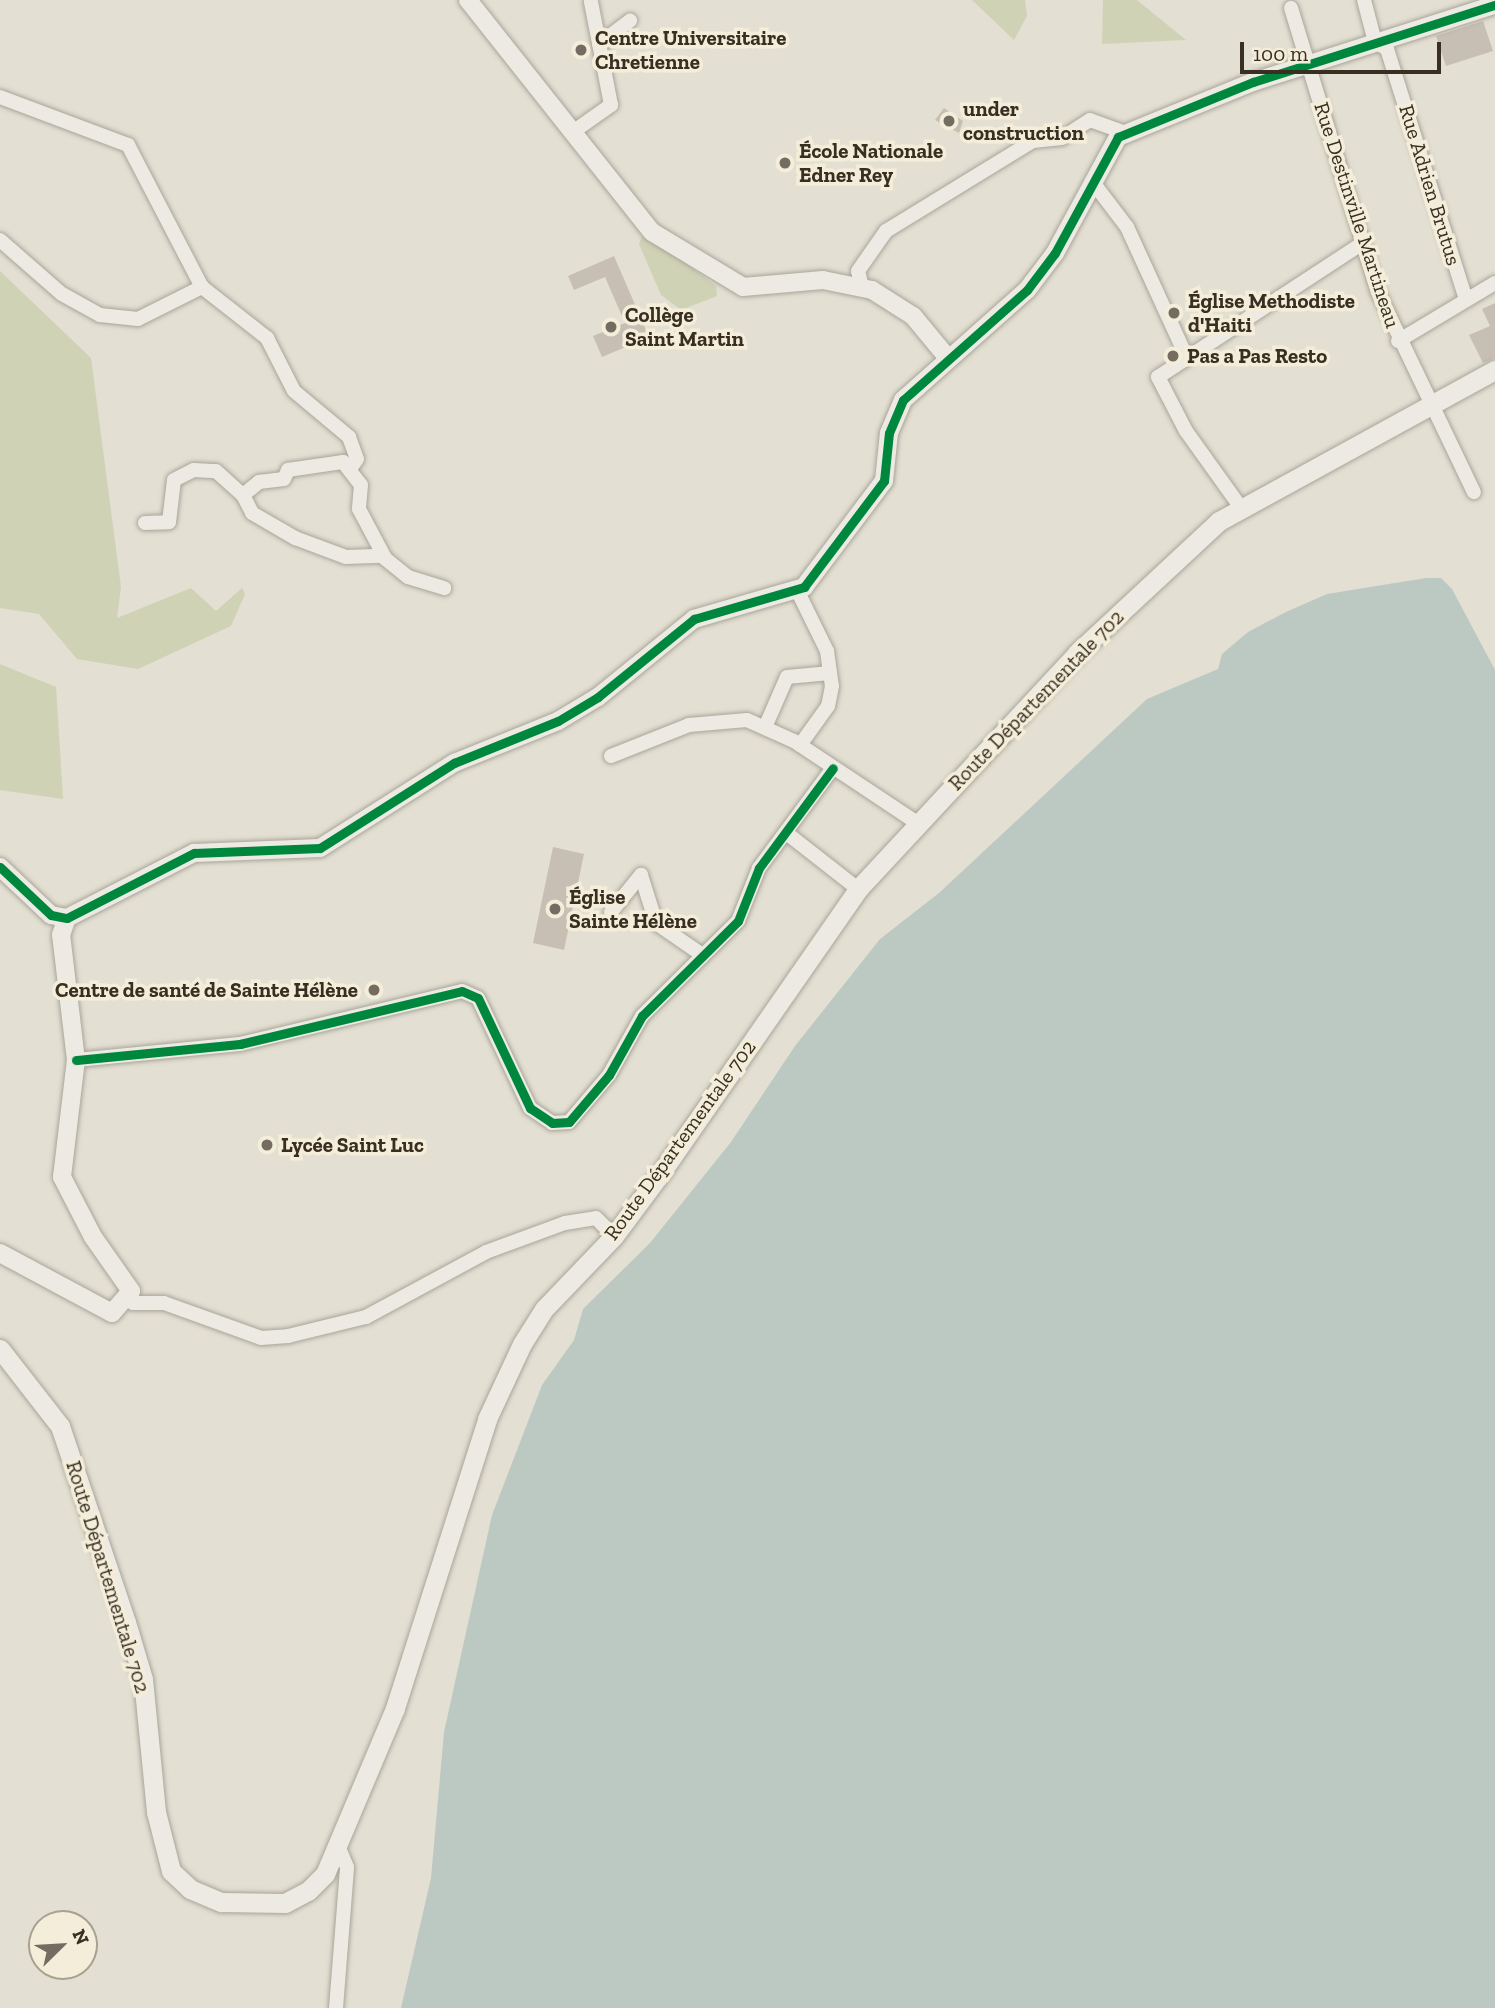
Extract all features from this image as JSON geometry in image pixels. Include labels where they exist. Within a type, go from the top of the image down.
[{"type":"main road","name":"Route Départementale 702","points":[[0,1349],[60,1426],[126,1622],[147,1702],[156,1812],[171,1871],[190,1889],[221,1902],[285,1903],[325,1874],[395,1708],[487,1419],[544,1309],[614,1236],[859,889],[916,822],[1077,653],[1239,505],[1495,370]]},
{"type":"street","points":[[468,0],[577,129],[652,232],[719,277],[743,287],[823,280],[862,286],[913,316],[947,357]]},
{"type":"street","name":"Rue Adrien Brutus","points":[[1364,0],[1375,42],[1387,49],[1465,297]]},
{"type":"street","points":[[577,129],[611,105],[591,2]]},
{"type":"street","points":[[0,867],[51,915],[67,918],[194,853],[320,848],[454,763],[558,721],[598,697],[694,619],[797,590],[884,481],[889,433],[902,400],[947,357],[1027,290],[1055,253],[1092,181],[1126,133],[1308,64],[1495,5]]},
{"type":"street","name":"Rue Destinville Martineau","points":[[1291,8],[1363,243],[1398,341],[1474,492]]},
{"type":"street","points":[[599,44],[631,21]]},
{"type":"street","points":[[0,97],[128,145],[202,287],[267,338],[294,391],[349,438],[357,459],[350,469]]},
{"type":"street","points":[[862,286],[858,271],[886,231],[1033,141],[1062,138],[1090,120],[1126,133]]},
{"type":"street","points":[[1092,181],[1127,227],[1188,358]]},
{"type":"street","points":[[0,240],[62,293],[109,317],[155,314],[202,287]]},
{"type":"street","points":[[1239,505],[1186,431],[1158,377],[1363,243]]},
{"type":"street","points":[[1398,341],[1465,297],[1495,283]]},
{"type":"street","points":[[243,495],[259,482],[284,479],[288,471],[343,462],[361,485],[359,509],[385,558],[408,576],[444,588]]},
{"type":"street","points":[[145,523],[169,522],[169,489],[194,470],[216,471],[243,495],[253,513],[295,538],[346,557],[385,558]]},
{"type":"street","points":[[797,590],[818,629],[830,673],[828,706],[800,745]]},
{"type":"street","points":[[766,725],[788,677],[830,673]]},
{"type":"street","points":[[611,756],[690,725],[747,720],[766,725],[800,745],[916,822]]},
{"type":"street","points":[[76,1060],[240,1044],[463,991],[478,998],[530,1108],[560,1124],[587,1105],[642,1016],[701,954],[738,921],[759,868],[789,835],[833,768]]},
{"type":"street","points":[[789,835],[859,889]]},
{"type":"street","points":[[611,912],[642,876],[656,923],[701,954]]},
{"type":"street","points":[[67,918],[61,935],[76,1060],[62,1177],[93,1237],[131,1291],[133,1303],[164,1303],[261,1338],[288,1336],[366,1317],[486,1252],[565,1223],[596,1218],[614,1236]]},
{"type":"street","points":[[0,1253],[111,1313],[131,1291]]},
{"type":"street","points":[[336,2008],[347,1867],[337,1844]]},
{"type":"green space","points":[[972,0],[1025,0],[1027,16],[1014,40]]},
{"type":"green space","points":[[1103,0],[1137,0],[1186,40],[1102,44]]},
{"type":"green space","points":[[644,232],[716,286],[717,296],[681,310],[661,295],[639,244]]},
{"type":"green space","points":[[0,271],[91,358],[121,587],[117,618],[191,588],[216,611],[242,588],[245,594],[231,626],[138,669],[77,659],[39,614],[0,608]]},
{"type":"green space","points":[[0,664],[56,687],[63,799],[0,790]]},
{"type":"shaded area","points":[[1441,578],[1452,589],[1495,670],[1495,2008],[401,2008],[431,1878],[444,1732],[492,1515],[542,1385],[574,1340],[583,1309],[650,1243],[731,1142],[795,1046],[880,939],[939,893],[1147,699],[1218,669],[1222,654],[1248,632],[1327,594]]},
{"type":"building","points":[[1483,21],[1493,51],[1446,66],[1436,36]]},
{"type":"building","name":"under construction","points":[[944,108],[963,121],[959,133],[935,120]]},
{"type":"building","points":[[614,256],[649,337],[602,357],[593,336],[625,323],[605,277],[574,290],[568,276]]},
{"type":"building","points":[[1495,303],[1495,358],[1483,363],[1469,335],[1490,326],[1482,309]]},
{"type":"building","name":"Église Sainte Hélène","points":[[553,847],[584,854],[564,950],[533,943]]},
{"type":"cycle path","points":[[0,867],[51,915],[67,918],[194,853],[320,848],[454,763],[558,721],[598,697],[694,619],[804,587],[884,481],[889,433],[903,400],[1027,290],[1055,253],[1118,137],[1253,82],[1495,5]]},
{"type":"cycle path","points":[[76,1060],[240,1044],[462,991],[478,998],[530,1108],[552,1123],[569,1122],[609,1075],[642,1016],[738,921],[759,868],[833,768]]},
{"type":"place","name":"Centre Universitaire Chretienne","points":[[581,50]]},
{"type":"place","name":"under construction","points":[[949,121]]},
{"type":"place","name":"École Nationale Edner Rey","points":[[785,163]]},
{"type":"place","name":"Église Methodiste d'Haiti","points":[[1174,313]]},
{"type":"place","name":"Collège Saint Martin","points":[[611,327]]},
{"type":"place","name":"Pas a Pas Resto","points":[[1173,356]]},
{"type":"place","name":"Église Sainte Hélène","points":[[555,909]]},
{"type":"place","name":"Centre de santé de Sainte Hélène","points":[[374,990]]},
{"type":"place","name":"Lycée Saint Luc","points":[[267,1145]]}]
